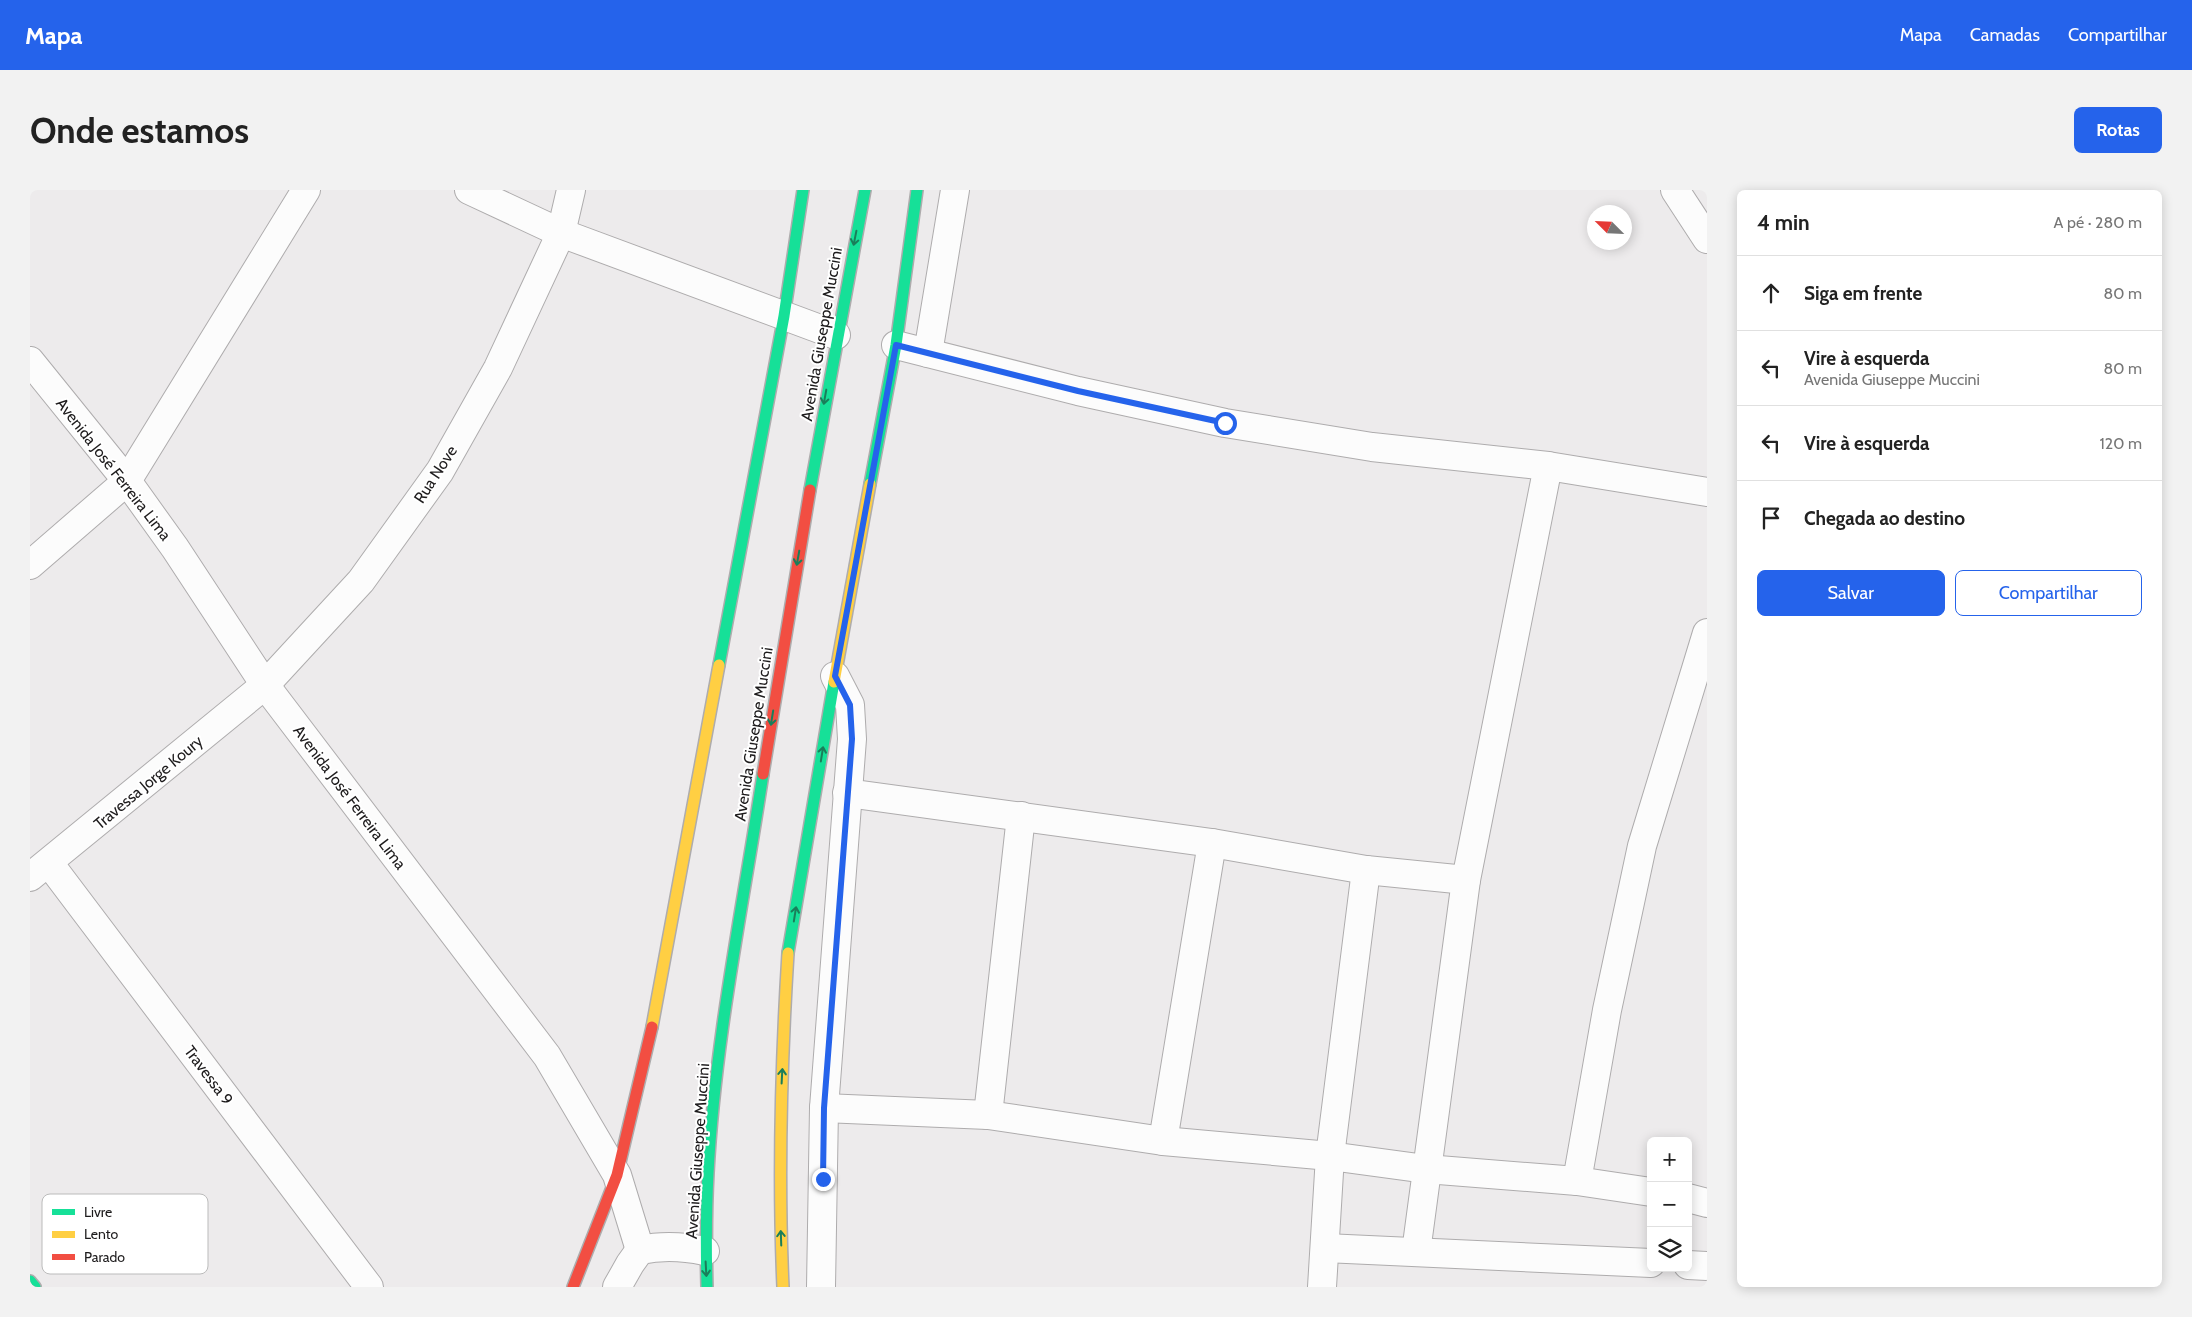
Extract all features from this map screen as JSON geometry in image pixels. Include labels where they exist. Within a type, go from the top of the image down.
[{"type":"main road","points":[[573,1287],[617,1175],[648,1047],[784,316],[803,190]]},
{"type":"main road","name":"Avenida Giuseppe Muccini","points":[[707,1287],[705,1251],[713,1104],[788,614],[836,335],[865,190]]},
{"type":"main road","points":[[783,1287],[780,1217],[781,1093],[788,954],[835,676],[896,345],[918,190]]},
{"type":"main road","points":[[30,1281],[35,1287]]},
{"type":"street","points":[[30,565],[127,481],[306,190]]},
{"type":"street","points":[[469,190],[561,233],[836,335]]},
{"type":"street","name":"Rua Nove","points":[[265,685],[361,581],[440,471],[498,368],[561,233],[571,190]]},
{"type":"street","points":[[928,353],[956,190]]},
{"type":"street","points":[[1675,190],[1707,239]]},
{"type":"street","points":[[896,345],[1078,391],[1225,423],[1372,447],[1548,466],[1707,492]]},
{"type":"street","name":"Avenida José Ferreira Lima","points":[[30,361],[127,481],[175,548],[265,685],[547,1056],[617,1175],[640,1250]]},
{"type":"street","points":[[1416,1252],[1466,880],[1548,466]]},
{"type":"street","points":[[1577,1181],[1607,1010],[1642,846],[1707,634]]},
{"type":"street","points":[[821,1287],[824,1108],[852,739],[850,705],[835,676]]},
{"type":"street","name":"Travessa Jorge Koury","points":[[40,870],[265,685]]},
{"type":"street","points":[[847,793],[1212,843],[1366,870],[1466,880]]},
{"type":"street","points":[[988,1115],[1021,816]]},
{"type":"street","points":[[1164,1141],[1212,843]]},
{"type":"street","name":"Travessa 9","points":[[40,870],[369,1287]]},
{"type":"street","points":[[1322,1287],[1330,1156],[1366,870]]},
{"type":"street","points":[[824,1108],[988,1115],[1164,1141],[1330,1156],[1426,1169],[1577,1181],[1647,1191]]},
{"type":"street","points":[[1692,1199],[1707,1203]]},
{"type":"street","points":[[617,1287],[640,1250],[661,1246],[684,1246],[705,1251]]},
{"type":"street","points":[[1325,1248],[1647,1263]]},
{"type":"street","points":[[1692,1265],[1707,1267]]},
{"type":"traffic: fast","points":[[719,665],[784,316],[803,190]]},
{"type":"traffic: fast","points":[[810,490],[865,190]]},
{"type":"traffic: fast","points":[[870,484],[896,345],[917,190]]},
{"type":"traffic: fast","points":[[788,953],[834,682]]},
{"type":"traffic: fast","points":[[707,1287],[707,1187],[717,1073],[723,1023],[763,774]]},
{"type":"traffic: fast","points":[[30,1281],[35,1287]]},
{"type":"traffic: slow","points":[[834,682],[870,484]]},
{"type":"traffic: slow","points":[[652,1027],[719,665]]},
{"type":"traffic: slow","points":[[783,1287],[781,1120],[788,953]]},
{"type":"traffic: jam","points":[[763,774],[810,490]]},
{"type":"traffic: jam","points":[[573,1287],[617,1175],[652,1027]]},
{"type":"route","points":[[823,1179],[824,1108],[852,739],[850,705],[835,676],[896,345],[1078,391],[1225,423]]}]
